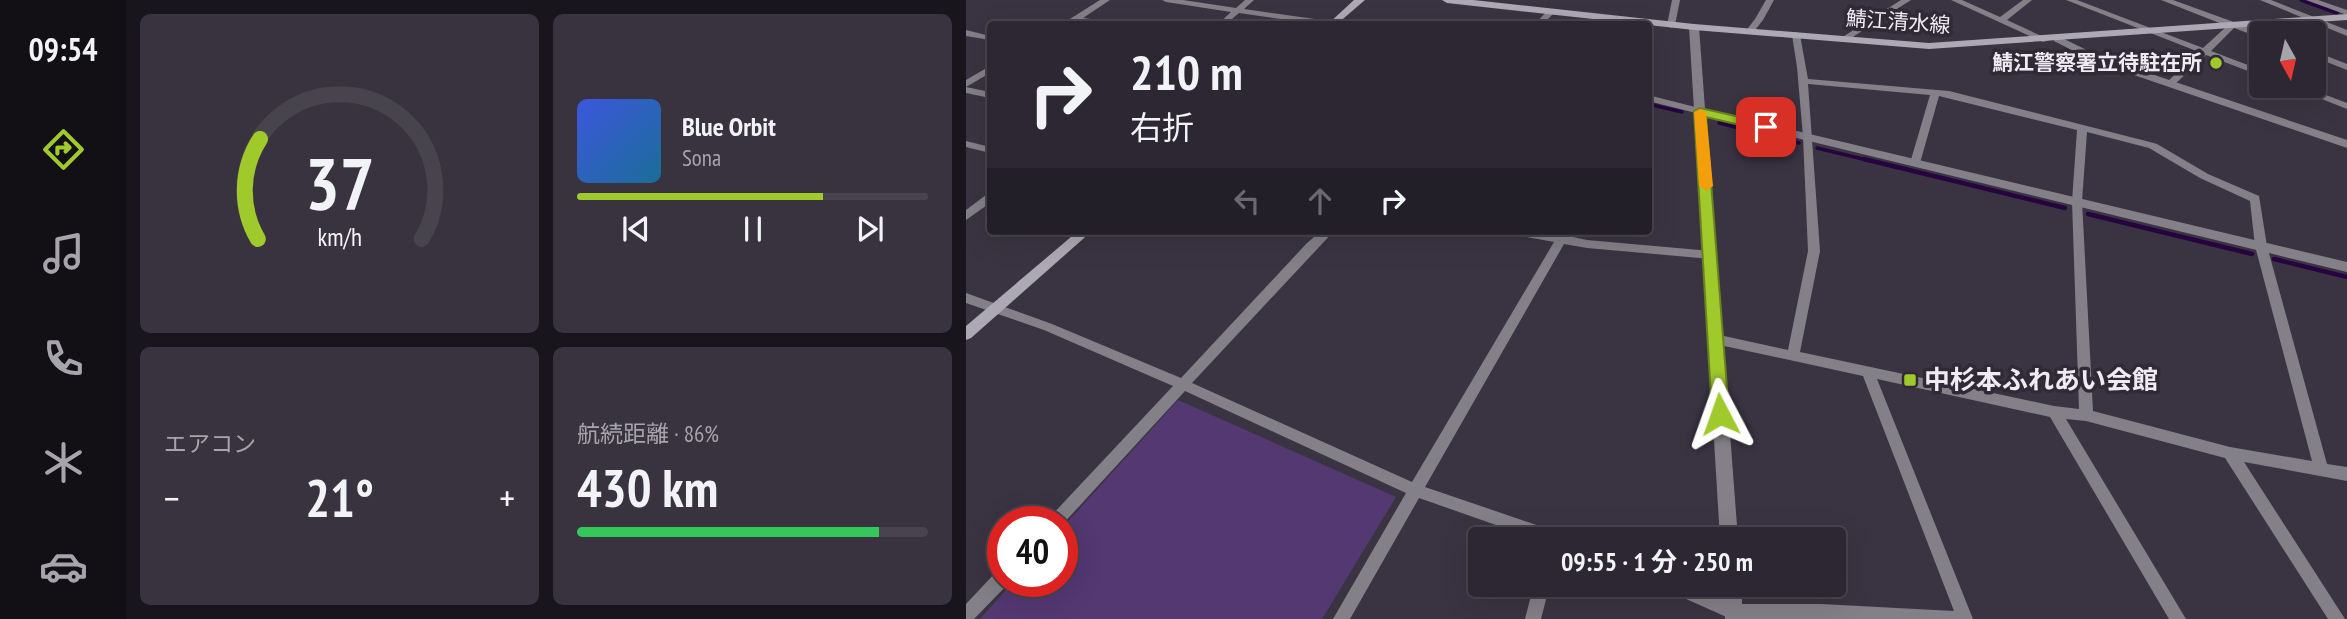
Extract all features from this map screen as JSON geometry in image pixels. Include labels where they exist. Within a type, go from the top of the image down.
[{"type":"main road","points":[[1335,21],[1360,0]]},
{"type":"main road","name":"鯖江清水線","points":[[1447,0],[1634,21]]},
{"type":"main road","name":"鯖江清水線","points":[[1652,23],[1929,46],[2314,20],[2347,15]]},
{"type":"main road","points":[[966,334],[1081,235]]},
{"type":"street","points":[[1072,21],[1105,0]]},
{"type":"street","points":[[1166,0],[1222,8],[1237,13],[1305,21]]},
{"type":"street","points":[[1226,21],[1250,0]]},
{"type":"street","points":[[1671,25],[1676,0]]},
{"type":"street","points":[[1749,32],[1770,0]]},
{"type":"street","points":[[1845,38],[1907,0]]},
{"type":"street","points":[[1955,0],[2097,58],[2347,145]]},
{"type":"street","points":[[2003,19],[2028,0]]},
{"type":"street","points":[[2070,0],[2249,68]]},
{"type":"street","points":[[2165,0],[2249,31]]},
{"type":"street","points":[[2264,0],[2347,33]]},
{"type":"street","points":[[2310,0],[2347,15]]},
{"type":"street","points":[[1542,21],[1551,12]]},
{"type":"street","points":[[1076,19],[1089,21]]},
{"type":"street","points":[[2170,84],[2233,25]]},
{"type":"street","points":[[1694,27],[1728,527]]},
{"type":"street","points":[[966,33],[987,37]]},
{"type":"street","points":[[1793,356],[1814,251],[1808,137],[1796,35]]},
{"type":"street","points":[[2326,59],[2347,67]]},
{"type":"street","points":[[966,83],[987,71]]},
{"type":"street","points":[[1802,81],[1949,94],[2153,146],[2204,176],[2255,199],[2261,246],[2321,468]]},
{"type":"street","points":[[966,90],[987,94]]},
{"type":"street","points":[[1915,163],[1935,93]]},
{"type":"street","points":[[2326,98],[2347,106]]},
{"type":"street","points":[[1652,99],[2347,267]]},
{"type":"street","points":[[2082,129],[2077,201],[2086,415]]},
{"type":"street","points":[[966,144],[987,149]]},
{"type":"street","points":[[968,213],[987,200]]},
{"type":"street","points":[[1070,506],[1324,235]]},
{"type":"street","points":[[1341,619],[1563,236],[1711,255]]},
{"type":"street","points":[[966,298],[1048,327],[1182,384],[1414,490],[1520,527]]},
{"type":"street","points":[[1715,339],[2054,412],[2086,415],[2230,453],[2347,474]]},
{"type":"street","points":[[1868,373],[1965,619]]},
{"type":"street","points":[[2054,412],[2178,619]]},
{"type":"street","points":[[2230,453],[2337,619]]},
{"type":"street","points":[[966,616],[987,594]]},
{"type":"street","points":[[1533,619],[1539,597]]},
{"type":"street","points":[[1697,597],[1734,616],[1821,612],[1954,619]]},
{"type":"street","points":[[1733,597],[1734,616]]},
{"type":"shaded area","points":[[1178,400],[1396,497],[1322,619],[980,619],[1000,597],[1078,597],[1078,510]]},
{"type":"waterway","points":[[2301,0],[2337,13]]},
{"type":"waterway","points":[[1652,105],[1682,112]]},
{"type":"waterway","points":[[1719,123],[1799,143]]},
{"type":"waterway","points":[[1817,148],[1871,161]]},
{"type":"waterway","points":[[1864,159],[2065,208]]},
{"type":"waterway","points":[[2088,214],[2252,254]]},
{"type":"waterway","points":[[2274,259],[2347,277]]},
{"type":"slow traffic","points":[[1700,112],[1706,186]]},
{"type":"place","name":"鯖江警察署立待駐在所","points":[[2216,63]]},
{"type":"place","name":"中杉本ふれあい会館","points":[[1910,380]]},
{"type":"route","points":[[1720,414],[1700,111],[1766,127]]}]
